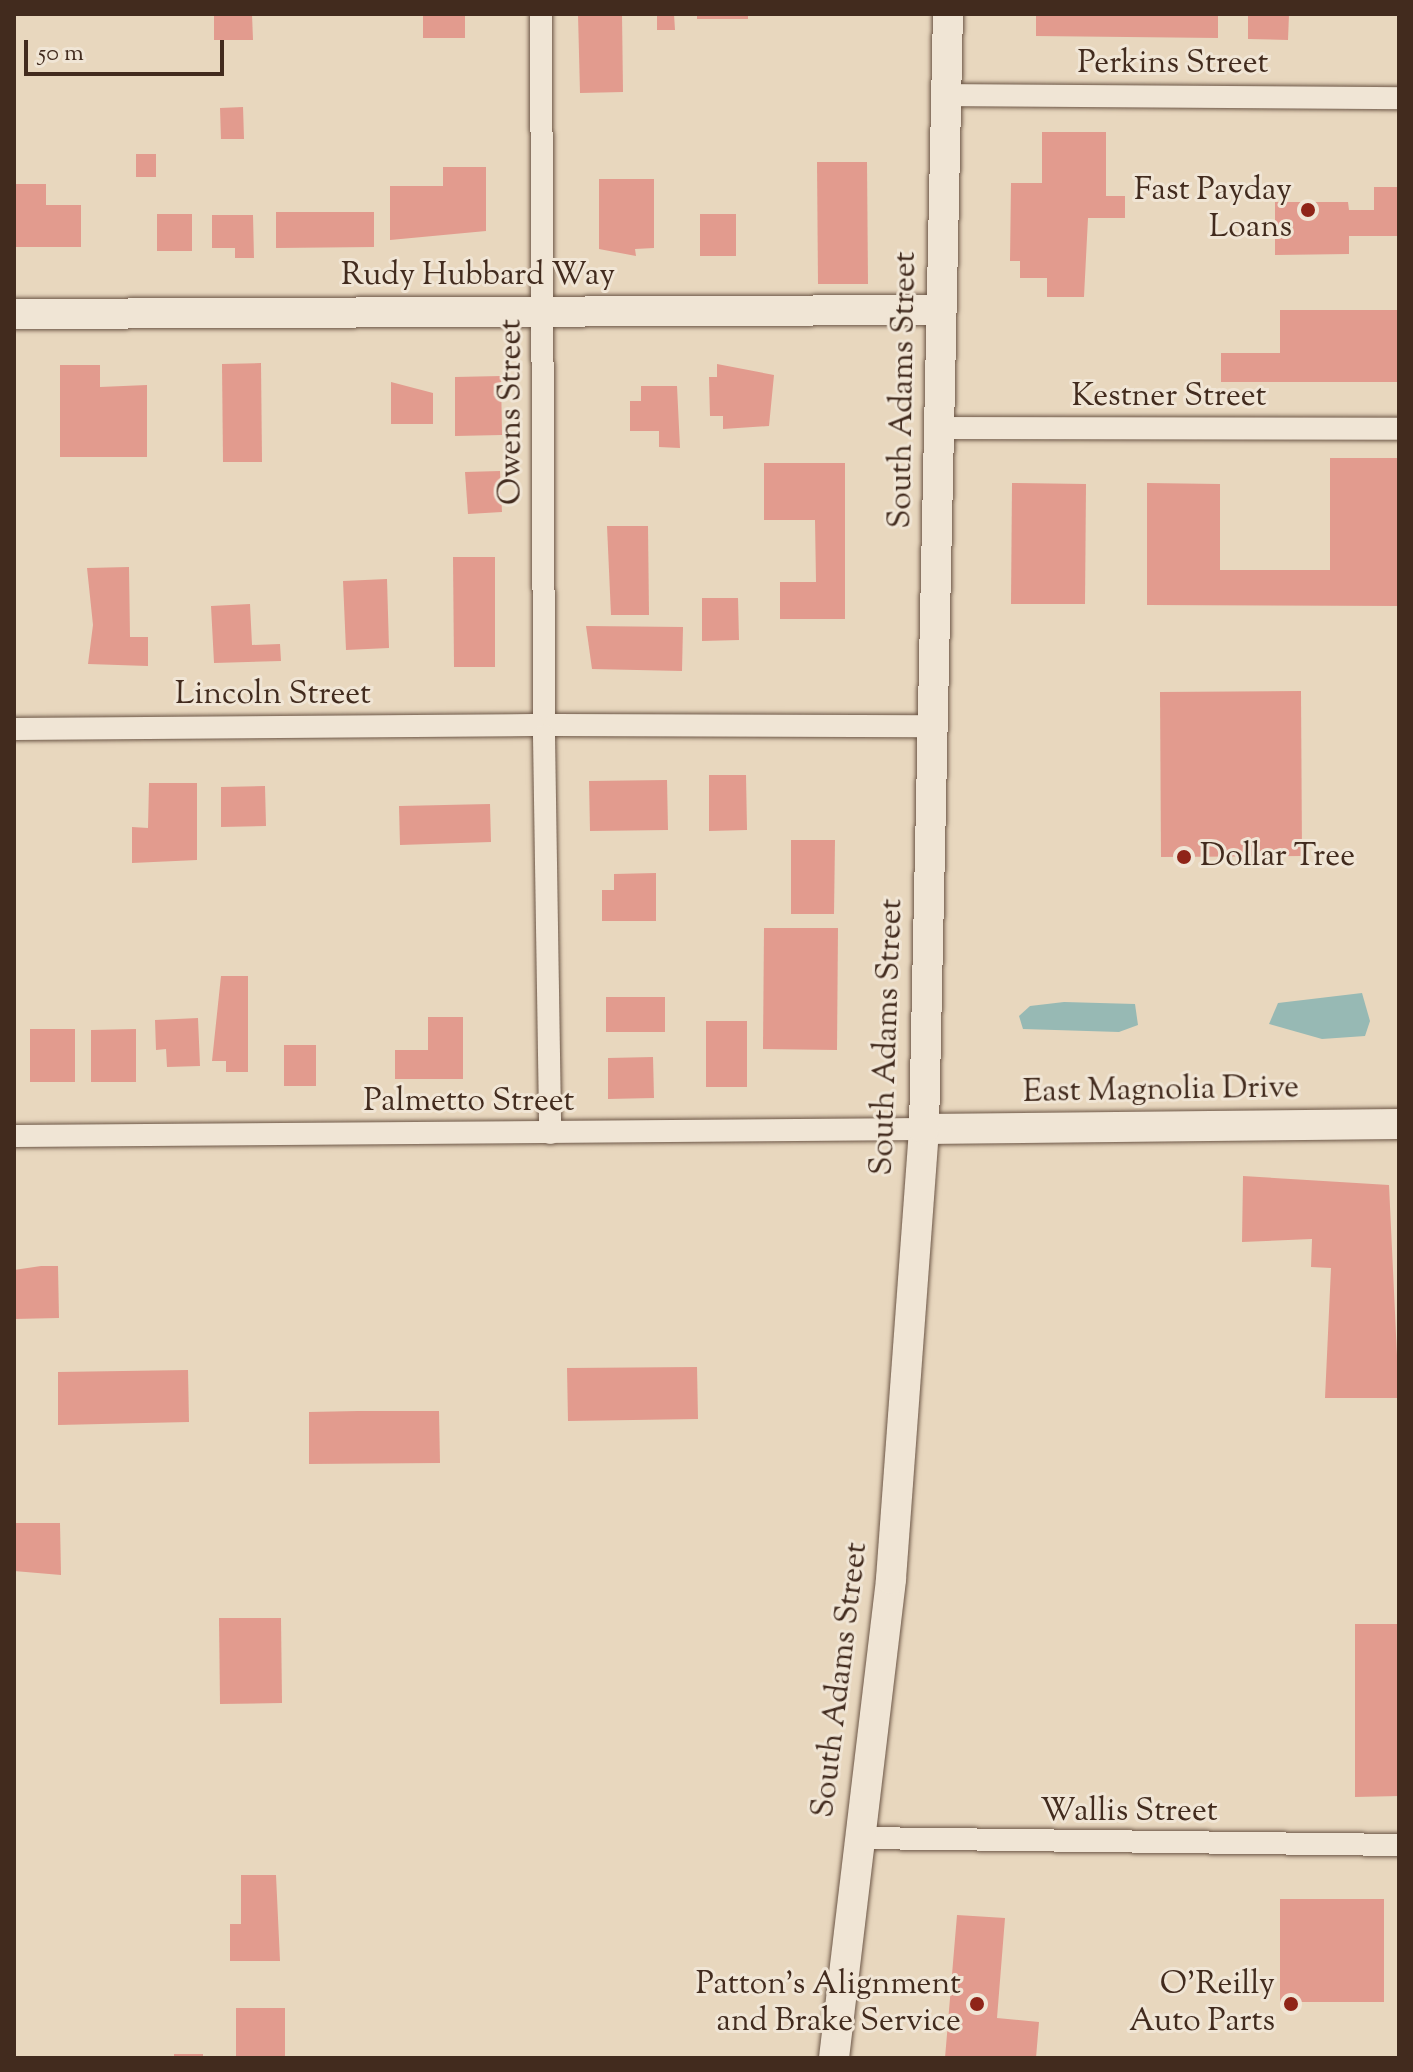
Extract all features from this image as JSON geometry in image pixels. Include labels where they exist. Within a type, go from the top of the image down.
[{"type":"main road","name":"South Adams Street","points":[[834,2058],[891,1579],[924,1129],[948,14]]},
{"type":"main road","name":"Rudy Hubbard Way","points":[[14,314],[941,310]]},
{"type":"main road","name":"East Magnolia Drive","points":[[924,1129],[1399,1124]]},
{"type":"street","name":"Owens Street","points":[[541,14],[544,725],[550,1133]]},
{"type":"street","name":"Perkins Street","points":[[946,95],[1399,98]]},
{"type":"street","name":"Kestner Street","points":[[940,428],[1399,429]]},
{"type":"street","name":"Lincoln Street","points":[[14,729],[932,726]]},
{"type":"street","name":"Palmetto Street","points":[[14,1136],[924,1129]]},
{"type":"street","name":"Wallis Street","points":[[860,1838],[1399,1845]]},
{"type":"water","points":[[1362,993],[1370,1021],[1365,1036],[1322,1039],[1269,1024],[1278,1003]]},
{"type":"water","points":[[1064,1002],[1135,1004],[1138,1025],[1119,1032],[1023,1029],[1019,1016],[1030,1006]]},
{"type":"building","points":[[214,14],[252,14],[253,40],[214,40]]},
{"type":"building","points":[[423,14],[465,14],[465,38],[423,38]]},
{"type":"building","points":[[578,14],[622,14],[623,92],[580,93]]},
{"type":"building","points":[[657,14],[674,14],[675,30],[657,30]]},
{"type":"building","points":[[697,14],[748,14],[748,19],[697,19]]},
{"type":"building","points":[[1036,14],[1218,14],[1218,38],[1036,36]]},
{"type":"building","points":[[1248,14],[1289,14],[1288,40],[1248,39]]},
{"type":"building","points":[[243,107],[244,139],[221,139],[220,108]]},
{"type":"building","points":[[1042,132],[1106,132],[1106,196],[1125,196],[1125,218],[1088,218],[1084,297],[1047,297],[1047,278],[1020,278],[1020,261],[1010,261],[1011,183],[1042,183]]},
{"type":"building","points":[[136,154],[156,154],[156,177],[136,177]]},
{"type":"building","points":[[817,162],[867,162],[868,284],[818,284]]},
{"type":"building","points":[[443,167],[486,167],[486,231],[390,240],[390,186],[443,186]]},
{"type":"building","points":[[599,179],[654,179],[654,248],[635,249],[636,256],[599,249]]},
{"type":"building","points":[[16,184],[46,184],[46,205],[81,205],[81,247],[14,247]]},
{"type":"building","points":[[1374,187],[1399,187],[1399,236],[1349,236],[1349,254],[1275,255],[1275,202],[1348,202],[1349,210],[1374,210]]},
{"type":"building","points":[[276,212],[374,212],[374,247],[276,248]]},
{"type":"building","points":[[157,214],[192,214],[192,251],[157,251]]},
{"type":"building","points":[[700,214],[736,214],[736,256],[700,256]]},
{"type":"building","points":[[212,215],[253,215],[254,258],[235,258],[235,248],[212,248]]},
{"type":"building","points":[[1280,310],[1399,310],[1399,382],[1221,382],[1221,353],[1280,353]]},
{"type":"building","points":[[261,363],[262,462],[223,462],[222,364]]},
{"type":"building","points":[[717,364],[774,375],[769,426],[723,429],[723,416],[710,416],[709,377],[717,377]]},
{"type":"building","points":[[60,365],[100,365],[100,387],[147,385],[147,457],[60,457]]},
{"type":"building","points":[[501,376],[502,435],[455,436],[455,377]]},
{"type":"building","points":[[391,382],[433,393],[433,424],[391,424]]},
{"type":"building","points":[[641,386],[677,386],[680,448],[659,447],[659,431],[630,431],[630,401],[641,401]]},
{"type":"building","points":[[1330,458],[1399,458],[1399,606],[1147,605],[1147,483],[1220,484],[1220,570],[1330,570]]},
{"type":"building","points":[[764,463],[845,463],[845,619],[780,619],[780,582],[816,582],[815,520],[764,520]]},
{"type":"building","points":[[500,471],[502,512],[468,514],[465,472]]},
{"type":"building","points":[[1012,483],[1086,484],[1085,604],[1011,604]]},
{"type":"building","points":[[607,526],[648,526],[649,615],[611,615]]},
{"type":"building","points":[[453,557],[495,557],[495,667],[454,667]]},
{"type":"building","points":[[129,567],[130,637],[148,637],[148,666],[88,664],[93,625],[87,568]]},
{"type":"building","points":[[387,579],[389,648],[346,650],[343,581]]},
{"type":"building","points":[[702,598],[738,598],[739,640],[702,641]]},
{"type":"building","points":[[250,604],[252,645],[280,644],[281,661],[214,663],[211,606]]},
{"type":"building","points":[[586,626],[683,627],[682,671],[592,669]]},
{"type":"building","points":[[1301,691],[1302,856],[1161,857],[1160,692]]},
{"type":"building","points":[[709,775],[746,775],[747,830],[709,831]]},
{"type":"building","points":[[667,780],[668,830],[590,831],[589,781]]},
{"type":"building","points":[[149,783],[197,783],[197,860],[132,863],[132,827],[148,828]]},
{"type":"building","points":[[265,786],[266,826],[221,827],[221,787]]},
{"type":"building","points":[[490,804],[491,842],[400,845],[399,806]]},
{"type":"building","points":[[791,840],[835,840],[834,914],[791,914]]},
{"type":"building","points":[[656,873],[656,921],[602,921],[602,890],[614,890],[614,874]]},
{"type":"building","points":[[764,928],[838,928],[837,1050],[763,1049]]},
{"type":"building","points":[[221,976],[248,976],[248,1072],[226,1072],[226,1061],[212,1061]]},
{"type":"building","points":[[606,997],[665,997],[665,1032],[606,1032]]},
{"type":"building","points":[[428,1017],[463,1017],[463,1079],[395,1079],[395,1050],[428,1050]]},
{"type":"building","points":[[198,1018],[200,1066],[167,1067],[166,1049],[156,1050],[155,1020]]},
{"type":"building","points":[[706,1021],[747,1021],[747,1087],[706,1087]]},
{"type":"building","points":[[30,1029],[75,1029],[75,1082],[30,1082]]},
{"type":"building","points":[[136,1029],[136,1082],[91,1082],[91,1030]]},
{"type":"building","points":[[284,1045],[316,1045],[316,1086],[284,1086]]},
{"type":"building","points":[[653,1057],[654,1098],[608,1099],[608,1058]]},
{"type":"building","points":[[1243,1176],[1389,1185],[1399,1398],[1325,1398],[1331,1268],[1311,1267],[1312,1239],[1242,1242]]},
{"type":"building","points":[[58,1266],[59,1318],[14,1319],[14,1270]]},
{"type":"building","points":[[697,1367],[698,1419],[568,1421],[567,1368]]},
{"type":"building","points":[[188,1370],[189,1422],[58,1425],[58,1372]]},
{"type":"building","points":[[439,1411],[440,1463],[309,1464],[309,1412]]},
{"type":"building","points":[[14,1523],[60,1523],[61,1575],[14,1571]]},
{"type":"building","points":[[219,1618],[281,1618],[282,1703],[220,1704]]},
{"type":"building","points":[[1355,1624],[1399,1624],[1399,1796],[1355,1797]]},
{"type":"building","points":[[241,1875],[276,1875],[280,1961],[230,1961],[230,1924],[241,1924]]},
{"type":"building","points":[[1280,1899],[1384,1899],[1384,2002],[1280,2002]]},
{"type":"building","points":[[957,1915],[1005,1918],[997,2018],[1039,2022],[1036,2058],[945,2058]]},
{"type":"building","points":[[236,2008],[285,2008],[285,2058],[236,2058]]},
{"type":"building","points":[[174,2054],[203,2054],[203,2058],[174,2058]]},
{"type":"place","name":"Fast Payday Loans","points":[[1308,210]]},
{"type":"place","name":"Dollar Tree","points":[[1184,857]]},
{"type":"place","name":"Patton's Alignment and Brake Service","points":[[977,2004]]},
{"type":"place","name":"O'Reilly Auto Parts","points":[[1291,2004]]}]
